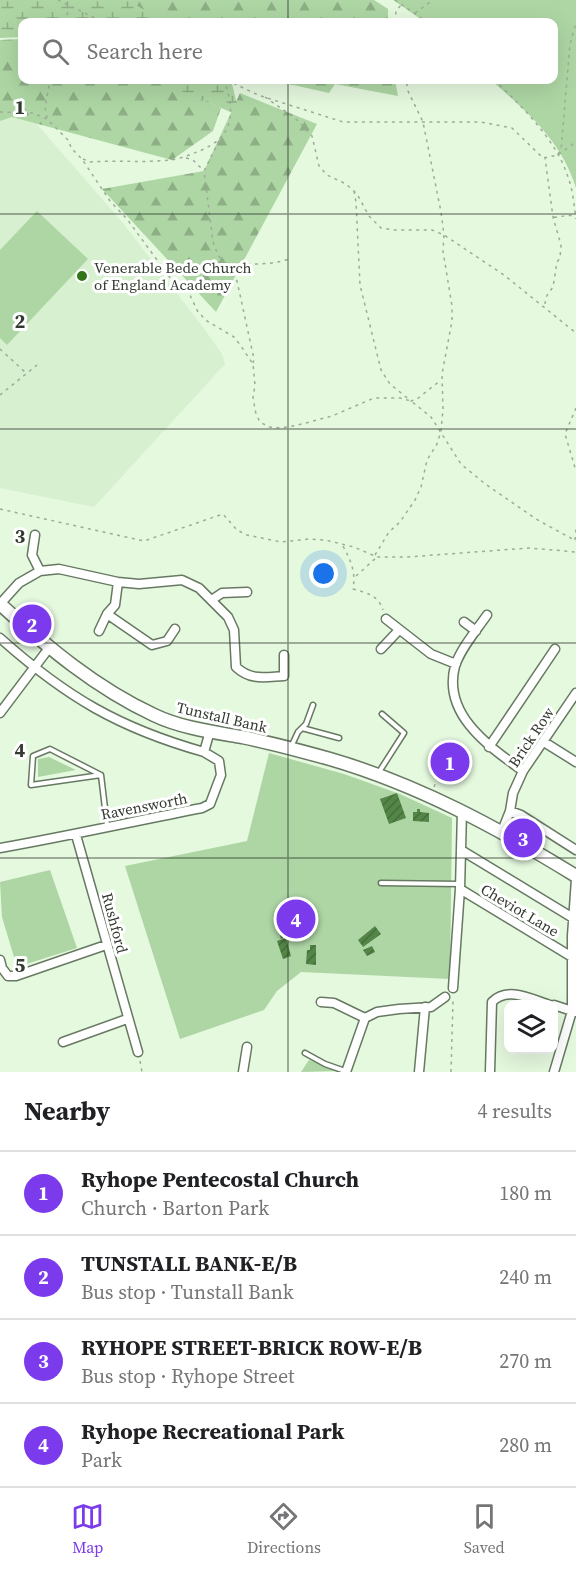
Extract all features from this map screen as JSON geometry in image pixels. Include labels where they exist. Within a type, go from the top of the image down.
[{"type":"main road","name":"Tunstall Bank","points":[[0,604],[49,648],[128,703],[158,717],[333,760],[430,796],[502,831],[576,878]]},
{"type":"street","points":[[35,535],[32,555],[40,571]]},
{"type":"street","points":[[0,604],[19,583],[40,571],[59,568],[118,582],[139,584],[182,580],[199,588],[213,599],[228,617],[234,630],[236,667],[244,675],[284,676],[284,655]]},
{"type":"street","points":[[99,631],[107,614],[115,605],[118,582]]},
{"type":"street","points":[[213,599],[222,593],[247,592]]},
{"type":"street","points":[[107,614],[152,645],[167,641],[175,628]]},
{"type":"street","points":[[487,615],[456,664],[453,685],[456,699],[463,717],[489,747],[523,771]]},
{"type":"street","points":[[386,619],[431,654],[456,664]]},
{"type":"street","points":[[464,622],[476,631]]},
{"type":"street","points":[[381,649],[399,630]]},
{"type":"street","points":[[0,638],[34,669],[87,705],[122,723],[204,752],[210,731]]},
{"type":"street","points":[[0,713],[49,648]]},
{"type":"street","points":[[489,747],[555,649]]},
{"type":"street","points":[[537,656],[547,662]]},
{"type":"street","name":"Brick Row","points":[[502,831],[510,811],[513,793],[523,771],[576,693]]},
{"type":"street","points":[[544,742],[576,762]]},
{"type":"street","name":"Ravensworth","points":[[0,848],[76,835],[107,826],[202,808],[210,804],[221,774],[219,760],[204,752]]},
{"type":"street","name":"Cheviot Lane","points":[[462,811],[460,886],[572,957]]},
{"type":"street","points":[[510,811],[521,815],[576,850]]},
{"type":"street","name":"Rushford","points":[[76,835],[138,1052]]},
{"type":"street","points":[[461,850],[573,918]]},
{"type":"street","points":[[554,1072],[574,1011],[572,957],[576,878]]},
{"type":"street","points":[[453,988],[460,886]]},
{"type":"street","points":[[0,960],[8,976],[16,976],[106,945]]},
{"type":"street","points":[[490,1072],[492,1002],[499,995],[509,993],[534,1000]]},
{"type":"street","points":[[347,1072],[365,1018],[377,1012],[431,1007],[445,997]]},
{"type":"street","points":[[321,1002],[334,1003],[365,1018]]},
{"type":"street","points":[[419,1072],[425,1007]]},
{"type":"street","points":[[558,1007],[574,1011]]},
{"type":"street","points":[[63,1042],[128,1019]]},
{"type":"street","points":[[243,1072],[247,1047]]},
{"type":"lane","points":[[291,748],[298,732],[306,724],[313,705]]},
{"type":"lane","points":[[377,776],[404,735],[404,731],[382,714]]},
{"type":"lane","points":[[303,728],[339,738]]},
{"type":"lane","points":[[50,749],[101,775],[31,786],[33,756],[50,749]]},
{"type":"lane","points":[[101,775],[107,826]]},
{"type":"lane","points":[[381,883],[460,886]]},
{"type":"lane","points":[[305,1053],[347,1072]]},
{"type":"path","points":[[58,0],[94,18]]},
{"type":"path","points":[[394,0],[420,18]]},
{"type":"path","points":[[414,14],[433,0]]},
{"type":"path","points":[[395,18],[396,11],[401,5]]},
{"type":"path","points":[[66,18],[70,7]]},
{"type":"path","points":[[558,155],[561,150],[570,44],[576,23]]},
{"type":"path","points":[[47,119],[45,107],[49,84]]},
{"type":"path","points":[[227,84],[231,112],[229,124],[204,171],[213,242],[218,255],[237,281],[254,359],[256,414],[260,423],[269,427],[281,428],[332,416],[374,398],[399,398],[411,401],[442,380]]},
{"type":"path","points":[[235,84],[265,97],[343,122],[365,124],[481,122],[512,128],[543,158],[558,155],[576,142]]},
{"type":"path","points":[[355,576],[376,557],[389,532],[400,522],[415,500],[421,487],[427,460],[437,444],[444,409],[442,380],[452,321],[452,306],[443,251],[444,235],[423,122],[407,84]]},
{"type":"path","points":[[498,84],[541,130],[568,175],[576,217],[565,214],[558,218],[553,217]]},
{"type":"path","points":[[265,97],[295,118],[312,136],[319,166],[327,175],[354,190],[369,216],[381,228],[432,230],[444,235],[504,275],[576,333]]},
{"type":"path","points":[[0,112],[33,113],[47,119],[69,141],[71,148],[82,159],[110,201],[127,219],[171,279],[189,293],[198,312],[207,321],[234,337],[253,364]]},
{"type":"path","points":[[82,159],[90,162],[172,160],[219,141]]},
{"type":"path","points":[[184,157],[193,160],[204,171]]},
{"type":"path","points":[[544,306],[546,297],[553,287],[561,244],[553,217],[545,157]]},
{"type":"path","points":[[354,190],[360,285],[381,370],[390,384],[427,412],[461,464],[484,483],[536,519],[576,541],[576,529]]},
{"type":"path","points":[[224,263],[269,263],[289,259]]},
{"type":"path","points":[[0,349],[26,373]]},
{"type":"path","points":[[0,395],[37,365]]},
{"type":"path","points":[[576,408],[565,434],[576,471]]},
{"type":"path","points":[[0,509],[144,541],[223,513],[237,530],[247,535],[280,542],[325,540],[363,550],[376,557],[407,557],[529,548],[576,552]]},
{"type":"path","points":[[343,545],[355,576],[353,589],[373,595],[381,604],[386,619]]},
{"type":"path","points":[[430,796],[442,767]]},
{"type":"path","points":[[450,1072],[453,988]]},
{"type":"path","points":[[138,1052],[142,1072]]},
{"type":"shaded area","name":"Venerable Bede Church of England Academy","points":[[20,117],[35,122],[122,222],[205,330],[222,354],[225,364],[94,507],[0,488],[0,119]]},
{"type":"green space","points":[[0,0],[127,0],[159,18],[18,18],[18,37],[0,38]]},
{"type":"green space","points":[[121,0],[374,0],[388,9],[388,18],[157,18]]},
{"type":"green space","points":[[393,0],[576,0],[576,188],[570,171],[552,141],[530,116],[495,84],[558,84],[558,18],[419,18]]},
{"type":"green space","points":[[18,39],[18,84],[166,84],[221,108],[213,131],[172,160],[12,117],[0,121],[0,40]]},
{"type":"green space","points":[[164,84],[232,84],[240,116]]},
{"type":"green space","points":[[289,84],[335,84],[329,93]]},
{"type":"green space","points":[[335,84],[396,84],[398,96]]},
{"type":"green space","points":[[240,93],[317,124],[216,312],[102,189],[204,171]]},
{"type":"green space","points":[[37,211],[88,259],[7,345],[0,338],[0,250]]},
{"type":"green space","points":[[269,753],[344,774],[400,794],[452,818],[450,979],[301,972],[277,991],[264,1010],[180,1039],[125,866],[247,841]]},
{"type":"green space","points":[[49,757],[76,770],[38,777],[38,759]]},
{"type":"green space","points":[[50,870],[77,948],[17,967],[2,917],[0,882]]},
{"type":"green space","points":[[309,1060],[340,1071],[301,1072]]},
{"type":"building","points":[[443,750],[463,758],[456,773],[437,765]]},
{"type":"building","points":[[397,793],[406,818],[389,824],[380,799]]},
{"type":"building","points":[[417,809],[420,809],[420,812],[429,813],[429,822],[413,821],[413,812],[417,812]]},
{"type":"building","points":[[285,924],[288,936],[281,939],[277,926]]},
{"type":"building","points":[[375,926],[381,934],[363,947],[358,940]]},
{"type":"building","points":[[286,938],[291,956],[283,959],[277,941]]},
{"type":"building","points":[[310,945],[316,945],[316,965],[306,964],[307,950],[310,950]]},
{"type":"building","points":[[372,946],[375,952],[367,956],[363,950]]},
{"type":"place","name":"Venerable Bede Church of England Academy","points":[[82,276]]},
{"type":"place","name":"TUNSTALL BANK-E/B","points":[[32,624]]},
{"type":"place","name":"Ryhope Pentecostal Church","points":[[450,762]]},
{"type":"place","name":"RYHOPE STREET-BRICK ROW-E/B","points":[[523,838]]},
{"type":"place","name":"Ryhope Recreational Park","points":[[296,919]]}]
